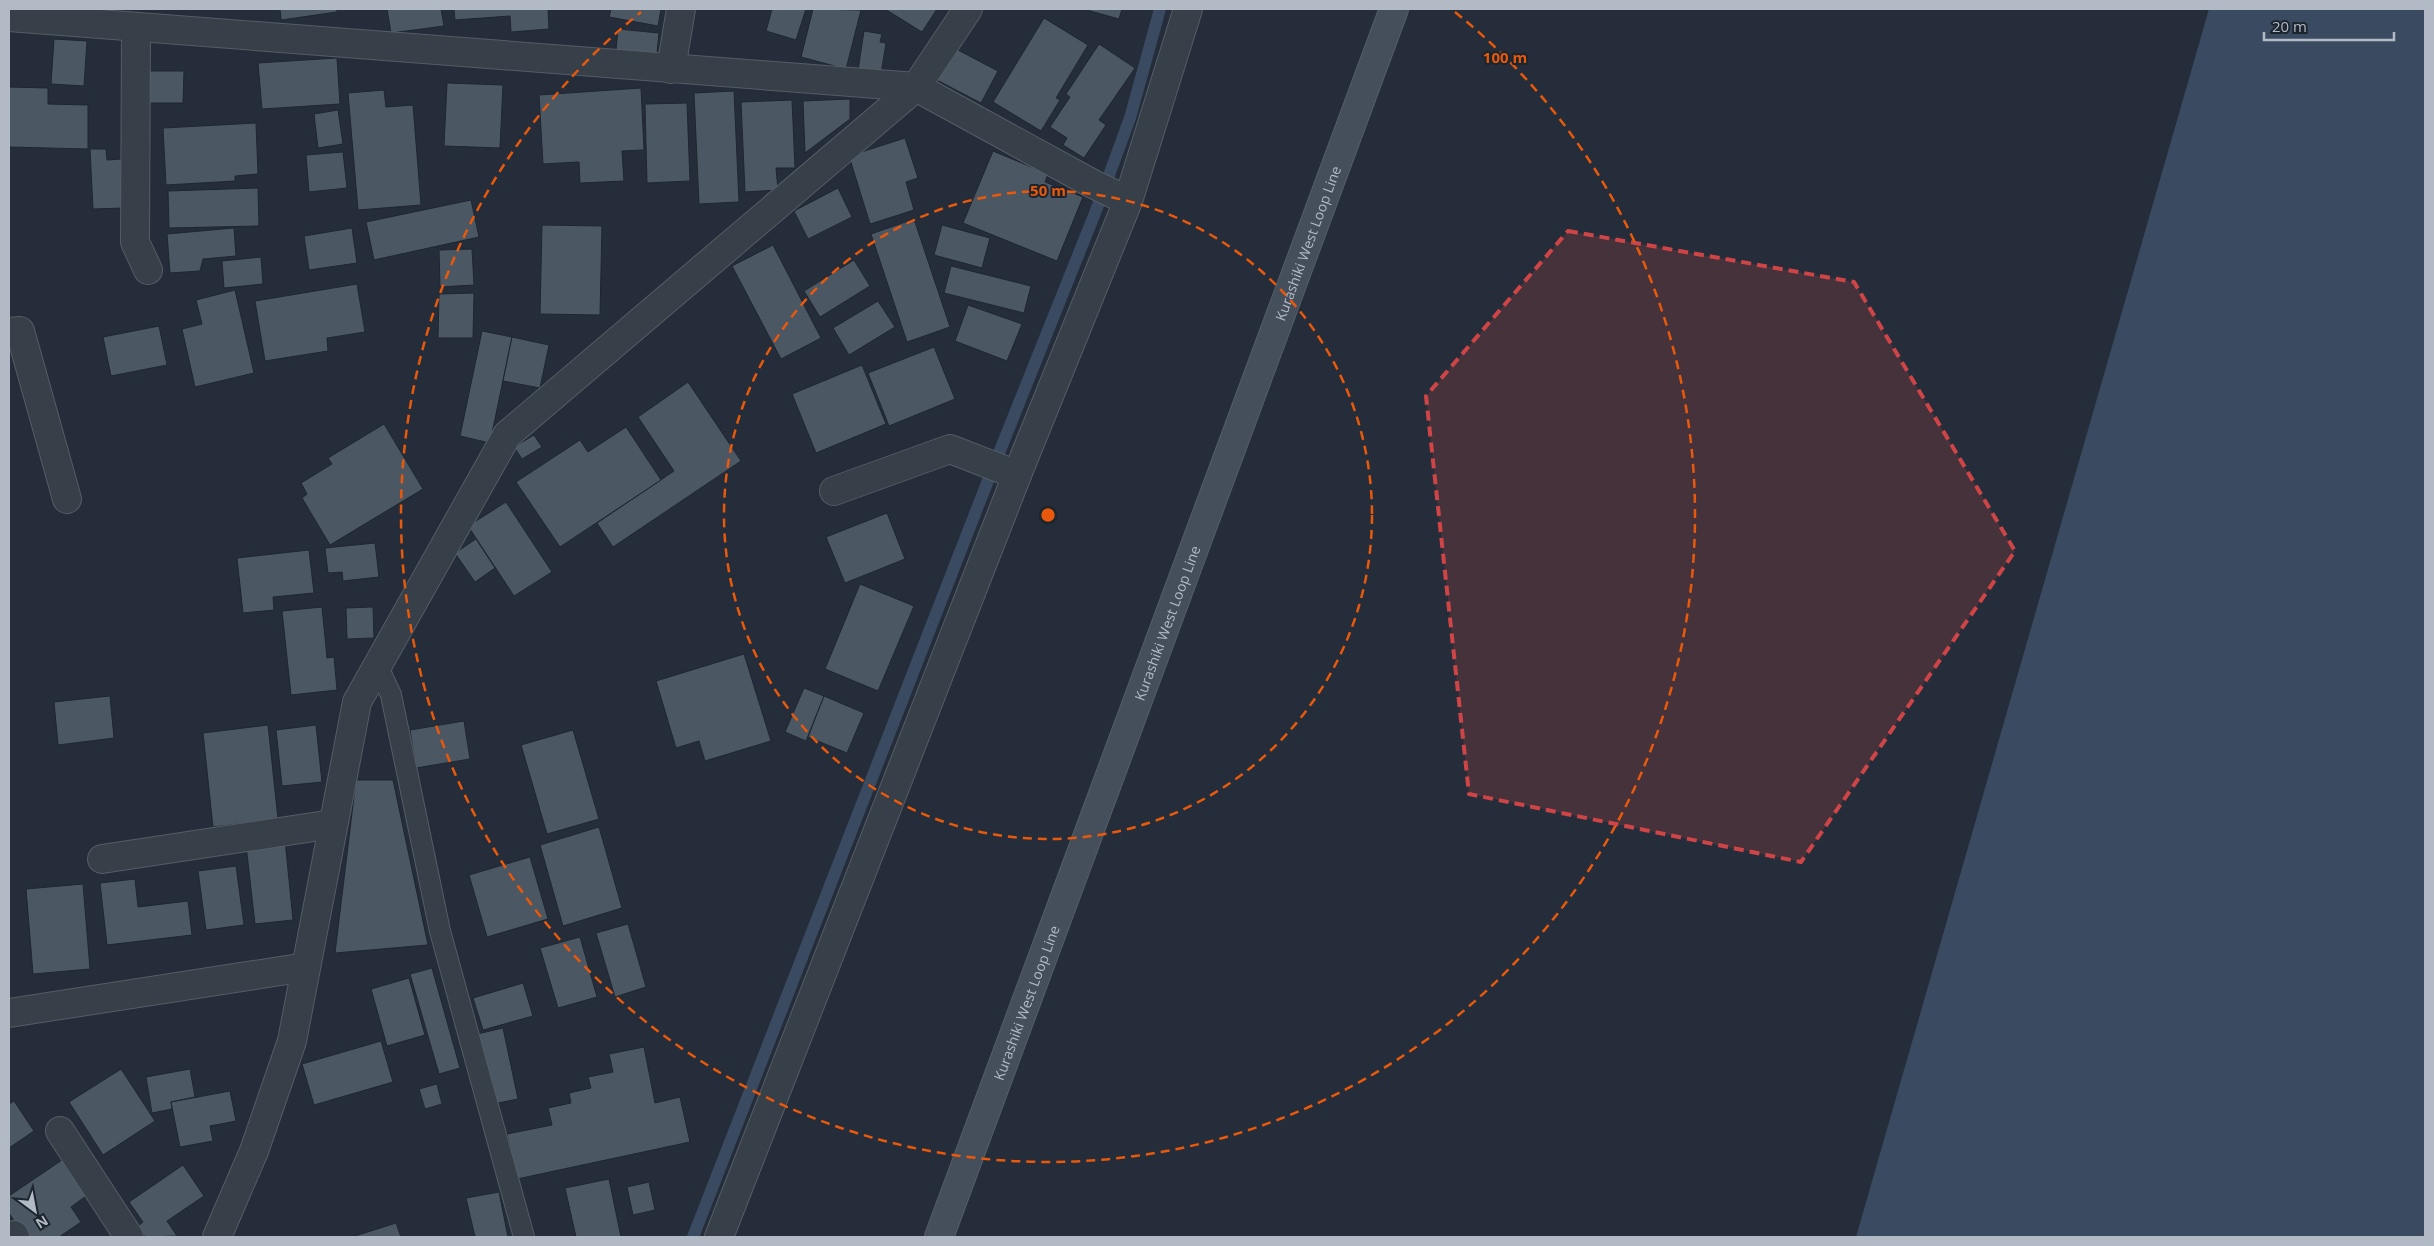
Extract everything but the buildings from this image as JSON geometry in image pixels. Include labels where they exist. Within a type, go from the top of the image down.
[{"type":"main road","name":"Kurashiki West Loop Line","points":[[939,1237],[1394,9]]},
{"type":"street","points":[[671,69],[681,9]]},
{"type":"street","points":[[217,1237],[254,1151],[292,1041],[357,702],[507,434],[916,88],[968,9]]},
{"type":"street","points":[[719,1237],[1002,469],[1188,9]]},
{"type":"street","points":[[9,18],[916,88],[1112,193]]},
{"type":"street","points":[[136,27],[134,242],[148,270]]},
{"type":"street","points":[[9,332],[20,331],[67,499]]},
{"type":"street","points":[[834,491],[950,449],[1002,469]]},
{"type":"street","points":[[102,859],[333,824]]},
{"type":"street","points":[[9,1013],[306,967]]},
{"type":"street","points":[[60,1131],[129,1237]]},
{"type":"lane","points":[[377,665],[391,695],[440,932],[524,1237]]},
{"type":"highlighted area","points":[[1568,231],[1854,282],[2015,551],[1801,862],[1469,794],[1426,396]]},
{"type":"water","points":[[2209,9],[2425,9],[2425,1237],[1856,1237]]},
{"type":"waterway","points":[[693,1237],[987,483],[1097,208],[1130,118],[1160,9]]}]
